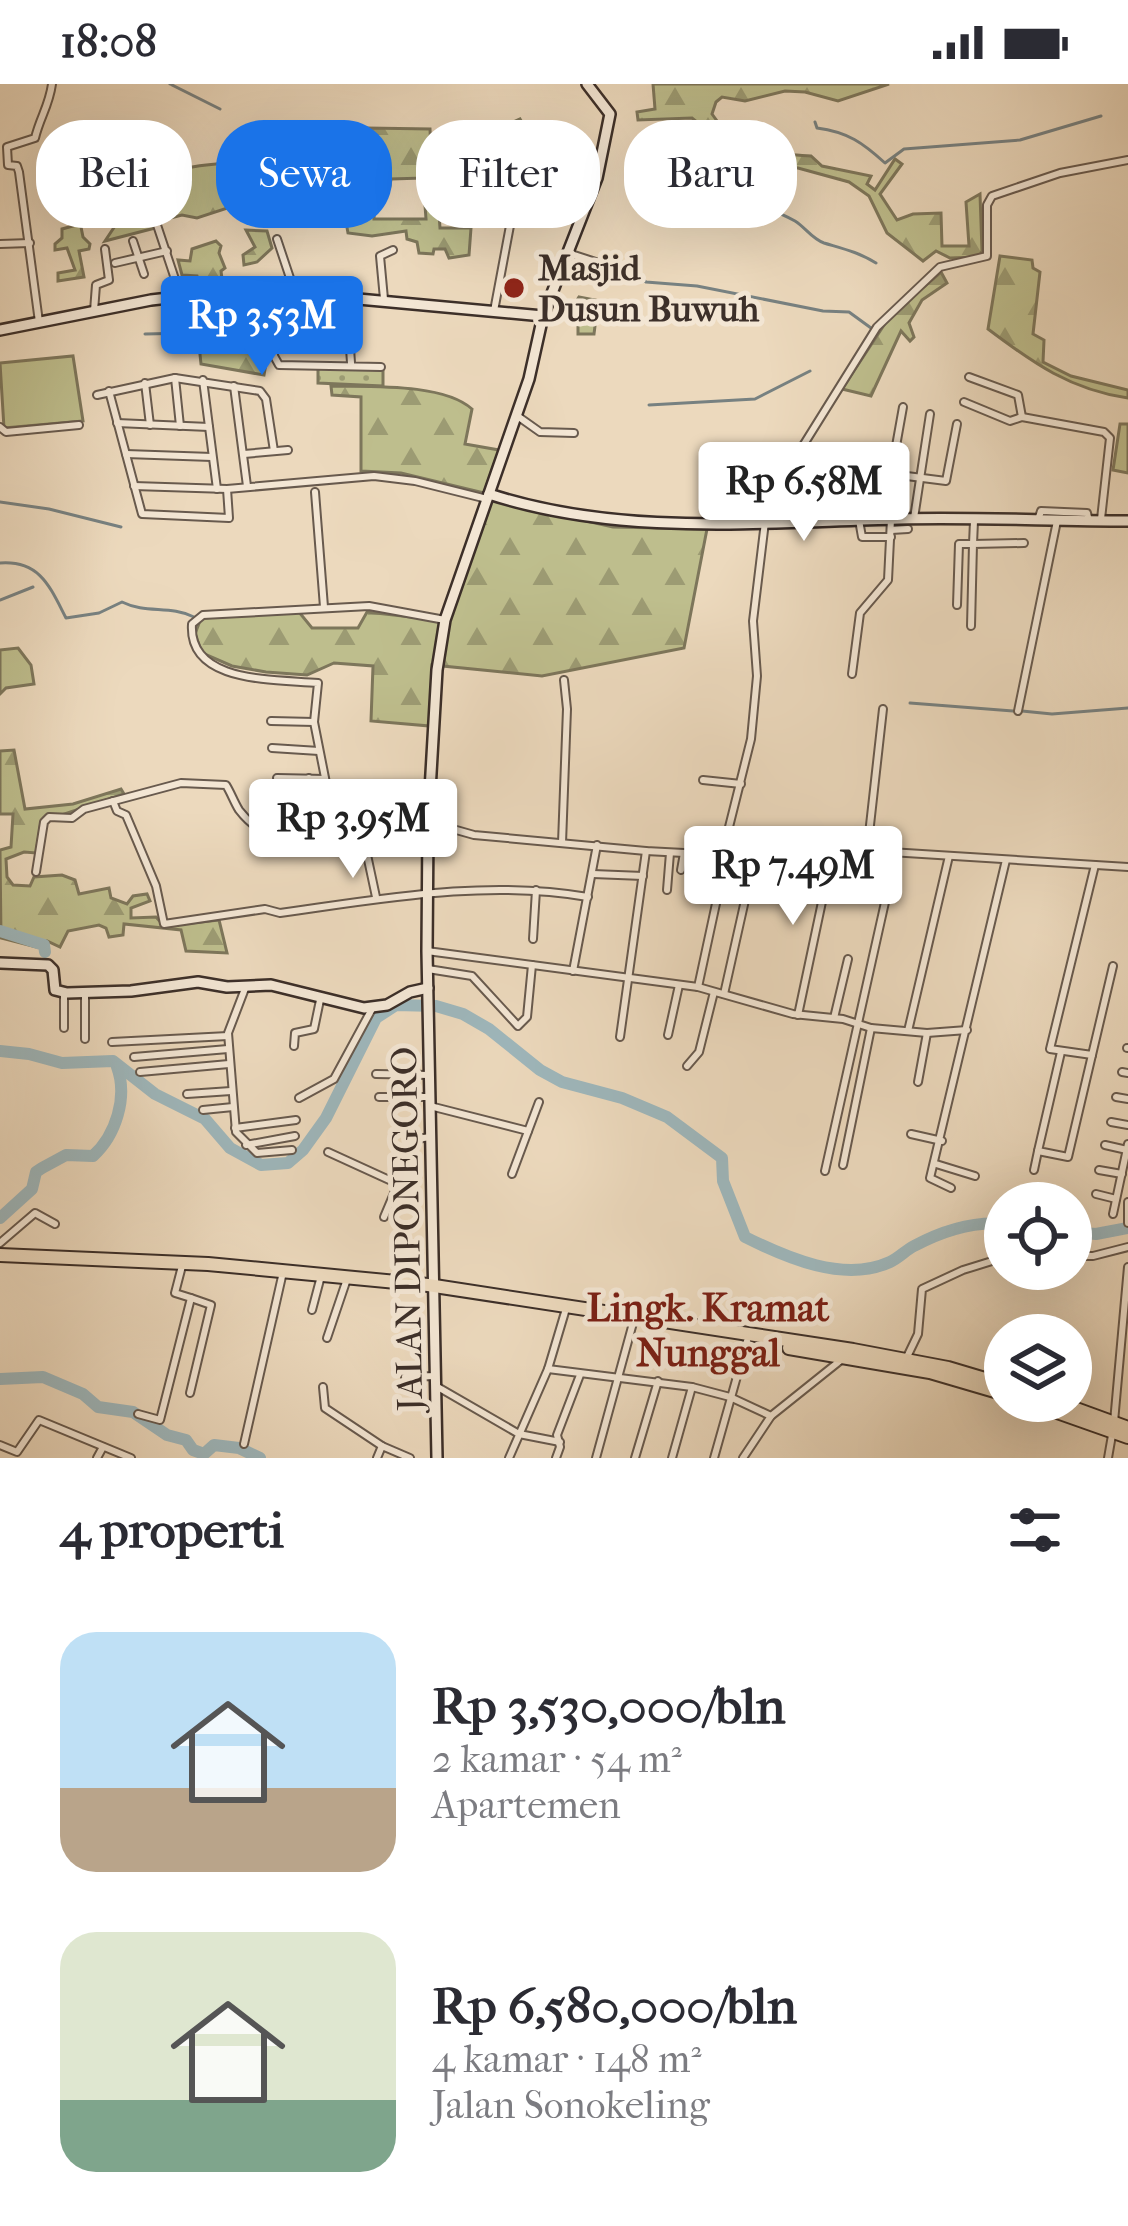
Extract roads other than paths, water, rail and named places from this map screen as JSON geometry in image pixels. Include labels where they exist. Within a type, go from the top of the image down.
[{"type":"highway","points":[[0,1256],[183,1263],[416,1286],[844,1357],[906,1360],[984,1383]]},
{"type":"highway","points":[[434,1289],[865,1357],[984,1384]]},
{"type":"highway","points":[[1118,1427],[1128,1437]]},
{"type":"street","points":[[39,322],[19,172],[18,167],[7,164],[7,149],[35,138],[39,116],[49,107],[52,84]]},
{"type":"street","name":"JALAN DIPONEGORO","points":[[437,1458],[427,952],[436,670],[445,620],[516,415],[543,316],[597,178],[610,124],[605,103],[587,84]]},
{"type":"street","points":[[698,987],[722,856],[741,784],[756,682],[753,621],[763,522],[776,489],[877,327],[940,267],[987,256],[987,208],[992,196],[1060,173],[1128,160]]},
{"type":"street","points":[[159,228],[181,297]]},
{"type":"street","points":[[494,311],[510,228]]},
{"type":"street","points":[[277,239],[293,290]]},
{"type":"street","points":[[0,244],[30,242]]},
{"type":"street","points":[[134,242],[144,274]]},
{"type":"street","points":[[94,311],[96,285],[110,280],[105,249]]},
{"type":"street","points":[[115,262],[167,250]]},
{"type":"street","points":[[384,299],[380,256],[393,250]]},
{"type":"street","points":[[568,254],[608,266]]},
{"type":"street","points":[[0,330],[235,288],[543,316]]},
{"type":"street","points":[[312,294],[312,334]]},
{"type":"street","points":[[351,363],[349,333],[276,335],[277,363],[381,367]]},
{"type":"street","points":[[970,377],[1018,394],[1022,418]]},
{"type":"street","points":[[175,378],[180,426]]},
{"type":"street","points":[[97,395],[175,378],[264,394],[274,451]]},
{"type":"street","points":[[203,380],[217,489]]},
{"type":"street","points":[[145,383],[150,425]]},
{"type":"street","points":[[234,386],[247,486]]},
{"type":"street","points":[[109,391],[142,514],[230,518],[227,489]]},
{"type":"street","points":[[964,402],[1010,421],[1022,418],[1104,432],[1110,438],[1095,521]]},
{"type":"street","points":[[903,407],[891,474],[946,481],[957,424]]},
{"type":"street","points":[[911,524],[930,414]]},
{"type":"street","points":[[516,415],[540,432],[574,433]]},
{"type":"street","points":[[117,423],[208,427]]},
{"type":"street","points":[[0,427],[6,432],[79,424]]},
{"type":"street","points":[[243,454],[288,449]]},
{"type":"street","points":[[126,454],[212,457]]},
{"type":"street","points":[[134,486],[227,489],[336,477],[397,478],[613,522],[859,520],[891,529]]},
{"type":"street","points":[[315,492],[324,607]]},
{"type":"street","points":[[1038,520],[1041,511],[1088,513],[1095,521]]},
{"type":"street","points":[[859,520],[862,537],[911,524],[974,517],[1128,521]]},
{"type":"street","points":[[971,626],[974,517]]},
{"type":"street","points":[[1018,712],[1057,521]]},
{"type":"street","points":[[852,674],[860,614],[888,580],[891,529]]},
{"type":"street","points":[[957,605],[959,544],[1024,543]]},
{"type":"street","points":[[328,793],[314,722],[318,683],[224,670],[198,658],[191,641],[192,624],[203,615],[369,606],[445,620]]},
{"type":"street","points":[[562,843],[568,709],[564,680]]},
{"type":"street","points":[[867,852],[883,709]]},
{"type":"street","points":[[271,722],[314,722]]},
{"type":"street","points":[[272,748],[319,751]]},
{"type":"street","points":[[277,778],[325,778]]},
{"type":"street","points":[[278,795],[312,796],[310,778]]},
{"type":"street","points":[[703,780],[741,784]]},
{"type":"street","points":[[36,872],[46,819],[73,818],[84,809],[181,783],[217,782],[228,786],[247,818],[281,839],[314,844],[428,824],[474,835],[684,854],[722,856],[799,847],[1128,868]]},
{"type":"street","points":[[113,801],[116,811],[126,814],[156,886],[164,924],[376,899],[536,890],[588,897]]},
{"type":"street","points":[[363,836],[376,899]]},
{"type":"street","points":[[573,971],[597,845]]},
{"type":"street","points":[[798,1016],[833,850]]},
{"type":"street","points":[[620,1037],[646,851]]},
{"type":"street","points":[[724,995],[756,851]]},
{"type":"street","points":[[667,890],[670,853]]},
{"type":"street","points":[[681,870],[684,854]]},
{"type":"street","points":[[826,1171],[896,854]]},
{"type":"street","points":[[908,1031],[950,856]]},
{"type":"street","points":[[951,1188],[930,1180],[1006,860]]},
{"type":"street","points":[[1093,1055],[1050,1049],[1095,865]]},
{"type":"street","points":[[592,874],[643,876]]},
{"type":"street","points":[[533,939],[536,890]]},
{"type":"street","points":[[427,952],[698,987],[798,1016],[834,1018],[871,1028],[927,1033],[967,1030]]},
{"type":"street","points":[[834,1018],[848,959]]},
{"type":"street","points":[[0,963],[48,965],[55,990],[64,993],[198,982],[271,985],[320,1000],[374,1007],[429,993]]},
{"type":"street","points":[[428,969],[472,976],[508,1019],[520,1026],[527,1017],[532,965]]},
{"type":"street","points":[[1038,1151],[1068,1157],[1113,966]]},
{"type":"street","points":[[668,1035],[679,985]]},
{"type":"street","points":[[246,986],[228,1036],[236,1128],[245,1145],[257,1153],[292,1150]]},
{"type":"street","points":[[687,1066],[699,1052],[714,992]]},
{"type":"street","points":[[64,993],[64,1028]]},
{"type":"street","points":[[85,993],[85,1039]]},
{"type":"street","points":[[294,1046],[295,1034],[314,1029],[320,1000]]},
{"type":"street","points":[[299,1098],[334,1079],[374,1007]]},
{"type":"street","points":[[843,1165],[871,1028]]},
{"type":"street","points":[[918,1082],[927,1033]]},
{"type":"street","points":[[112,1042],[228,1036]]},
{"type":"street","points":[[134,1057],[228,1049]]},
{"type":"street","points":[[1034,1170],[1061,1051]]},
{"type":"street","points":[[140,1072],[230,1064]]},
{"type":"street","points":[[376,1074],[430,1075]]},
{"type":"street","points":[[187,1094],[232,1091]]},
{"type":"street","points":[[380,1097],[430,1101],[528,1131]]},
{"type":"street","points":[[1116,1097],[1128,1099]]},
{"type":"street","points":[[512,1174],[539,1102]]},
{"type":"street","points":[[203,1110],[233,1107]]},
{"type":"street","points":[[236,1128],[296,1120]]},
{"type":"street","points":[[1111,1122],[1128,1125]]},
{"type":"street","points":[[911,1134],[942,1141]]},
{"type":"street","points":[[245,1145],[295,1136]]},
{"type":"street","points":[[384,1217],[417,1139],[430,1137]]},
{"type":"street","points":[[1105,1145],[1127,1147],[1113,1214]]},
{"type":"street","points":[[328,1152],[398,1184]]},
{"type":"street","points":[[936,1164],[975,1176]]},
{"type":"street","points":[[1099,1170],[1122,1174]]},
{"type":"street","points":[[1096,1194],[1117,1199]]},
{"type":"street","points":[[1127,1220],[1128,1202]]},
{"type":"street","points":[[0,1243],[35,1213],[55,1224]]},
{"type":"street","points":[[1092,1256],[1128,1247]]},
{"type":"street","points":[[183,1263],[175,1293],[211,1305],[190,1393]]},
{"type":"street","points":[[906,1360],[918,1334],[922,1289],[984,1264]]},
{"type":"street","points":[[1108,1458],[1118,1427],[1128,1267]]},
{"type":"street","points":[[244,1444],[283,1272]]},
{"type":"street","points":[[312,1310],[321,1276]]},
{"type":"street","points":[[327,1338],[347,1279]]},
{"type":"street","points":[[138,1414],[160,1420],[190,1298]]},
{"type":"street","points":[[508,1458],[548,1369],[565,1312]]},
{"type":"street","points":[[596,1458],[633,1323]]},
{"type":"street","points":[[714,1458],[747,1341]]},
{"type":"street","points":[[742,1458],[771,1417],[844,1357]]},
{"type":"street","points":[[548,1369],[692,1387],[730,1397],[771,1417]]},
{"type":"street","points":[[556,1458],[557,1435],[580,1375]]},
{"type":"street","points":[[405,1377],[436,1381],[519,1434],[560,1442]]},
{"type":"street","points":[[635,1458],[658,1381]]},
{"type":"street","points":[[322,1387],[325,1408],[382,1446],[410,1458]]},
{"type":"street","points":[[672,1458],[692,1387]]},
{"type":"street","points":[[0,1445],[17,1453],[39,1420],[127,1457]]},
{"type":"street","points":[[377,1458],[382,1446]]},
{"type":"street","points":[[98,1458],[103,1447]]},
{"type":"waterway","points":[[170,84],[220,109]]},
{"type":"waterway","points":[[815,122],[817,128],[854,140],[885,163],[904,149],[1020,140],[1101,116]]},
{"type":"waterway","points":[[797,223],[820,241],[876,263]]},
{"type":"waterway","points":[[635,273],[646,282],[849,312],[871,328]]},
{"type":"waterway","points":[[145,334],[191,333]]},
{"type":"waterway","points":[[649,405],[755,399],[810,371]]},
{"type":"waterway","points":[[0,502],[121,527]]},
{"type":"waterway","points":[[0,563],[34,571],[49,586],[66,618],[99,613],[122,602],[194,617]]},
{"type":"waterway","points":[[0,600],[33,587]]},
{"type":"waterway","points":[[910,703],[1013,711]]},
{"type":"waterway","points":[[1022,711],[1052,714],[1128,708]]},
{"type":"waterway","points":[[0,931],[44,945],[45,952]]},
{"type":"waterway","points":[[0,1051],[62,1063],[113,1061],[155,1094],[205,1119],[230,1148],[261,1165],[288,1163],[326,1118],[376,1018],[396,1005],[436,1006],[489,1029],[562,1082],[622,1098],[667,1117],[722,1158],[723,1181],[745,1237],[779,1253],[835,1269],[872,1268],[947,1232],[984,1224]]},
{"type":"waterway","points":[[0,1218],[32,1189],[36,1172],[66,1155],[93,1156],[101,1147],[114,1127],[120,1103],[117,1067]]},
{"type":"waterway","points":[[1092,1234],[1128,1228]]},
{"type":"waterway","points":[[0,1379],[43,1377],[83,1394],[98,1407],[133,1412],[167,1435],[186,1440],[193,1450],[204,1454],[214,1445],[239,1448],[260,1458]]},
{"type":"place","name":"Masjid Dusun Buwuh","points":[[514,288]]},
{"type":"district","name":"Lingk. Kramat Nunggal","points":[[708,1330]]}]
